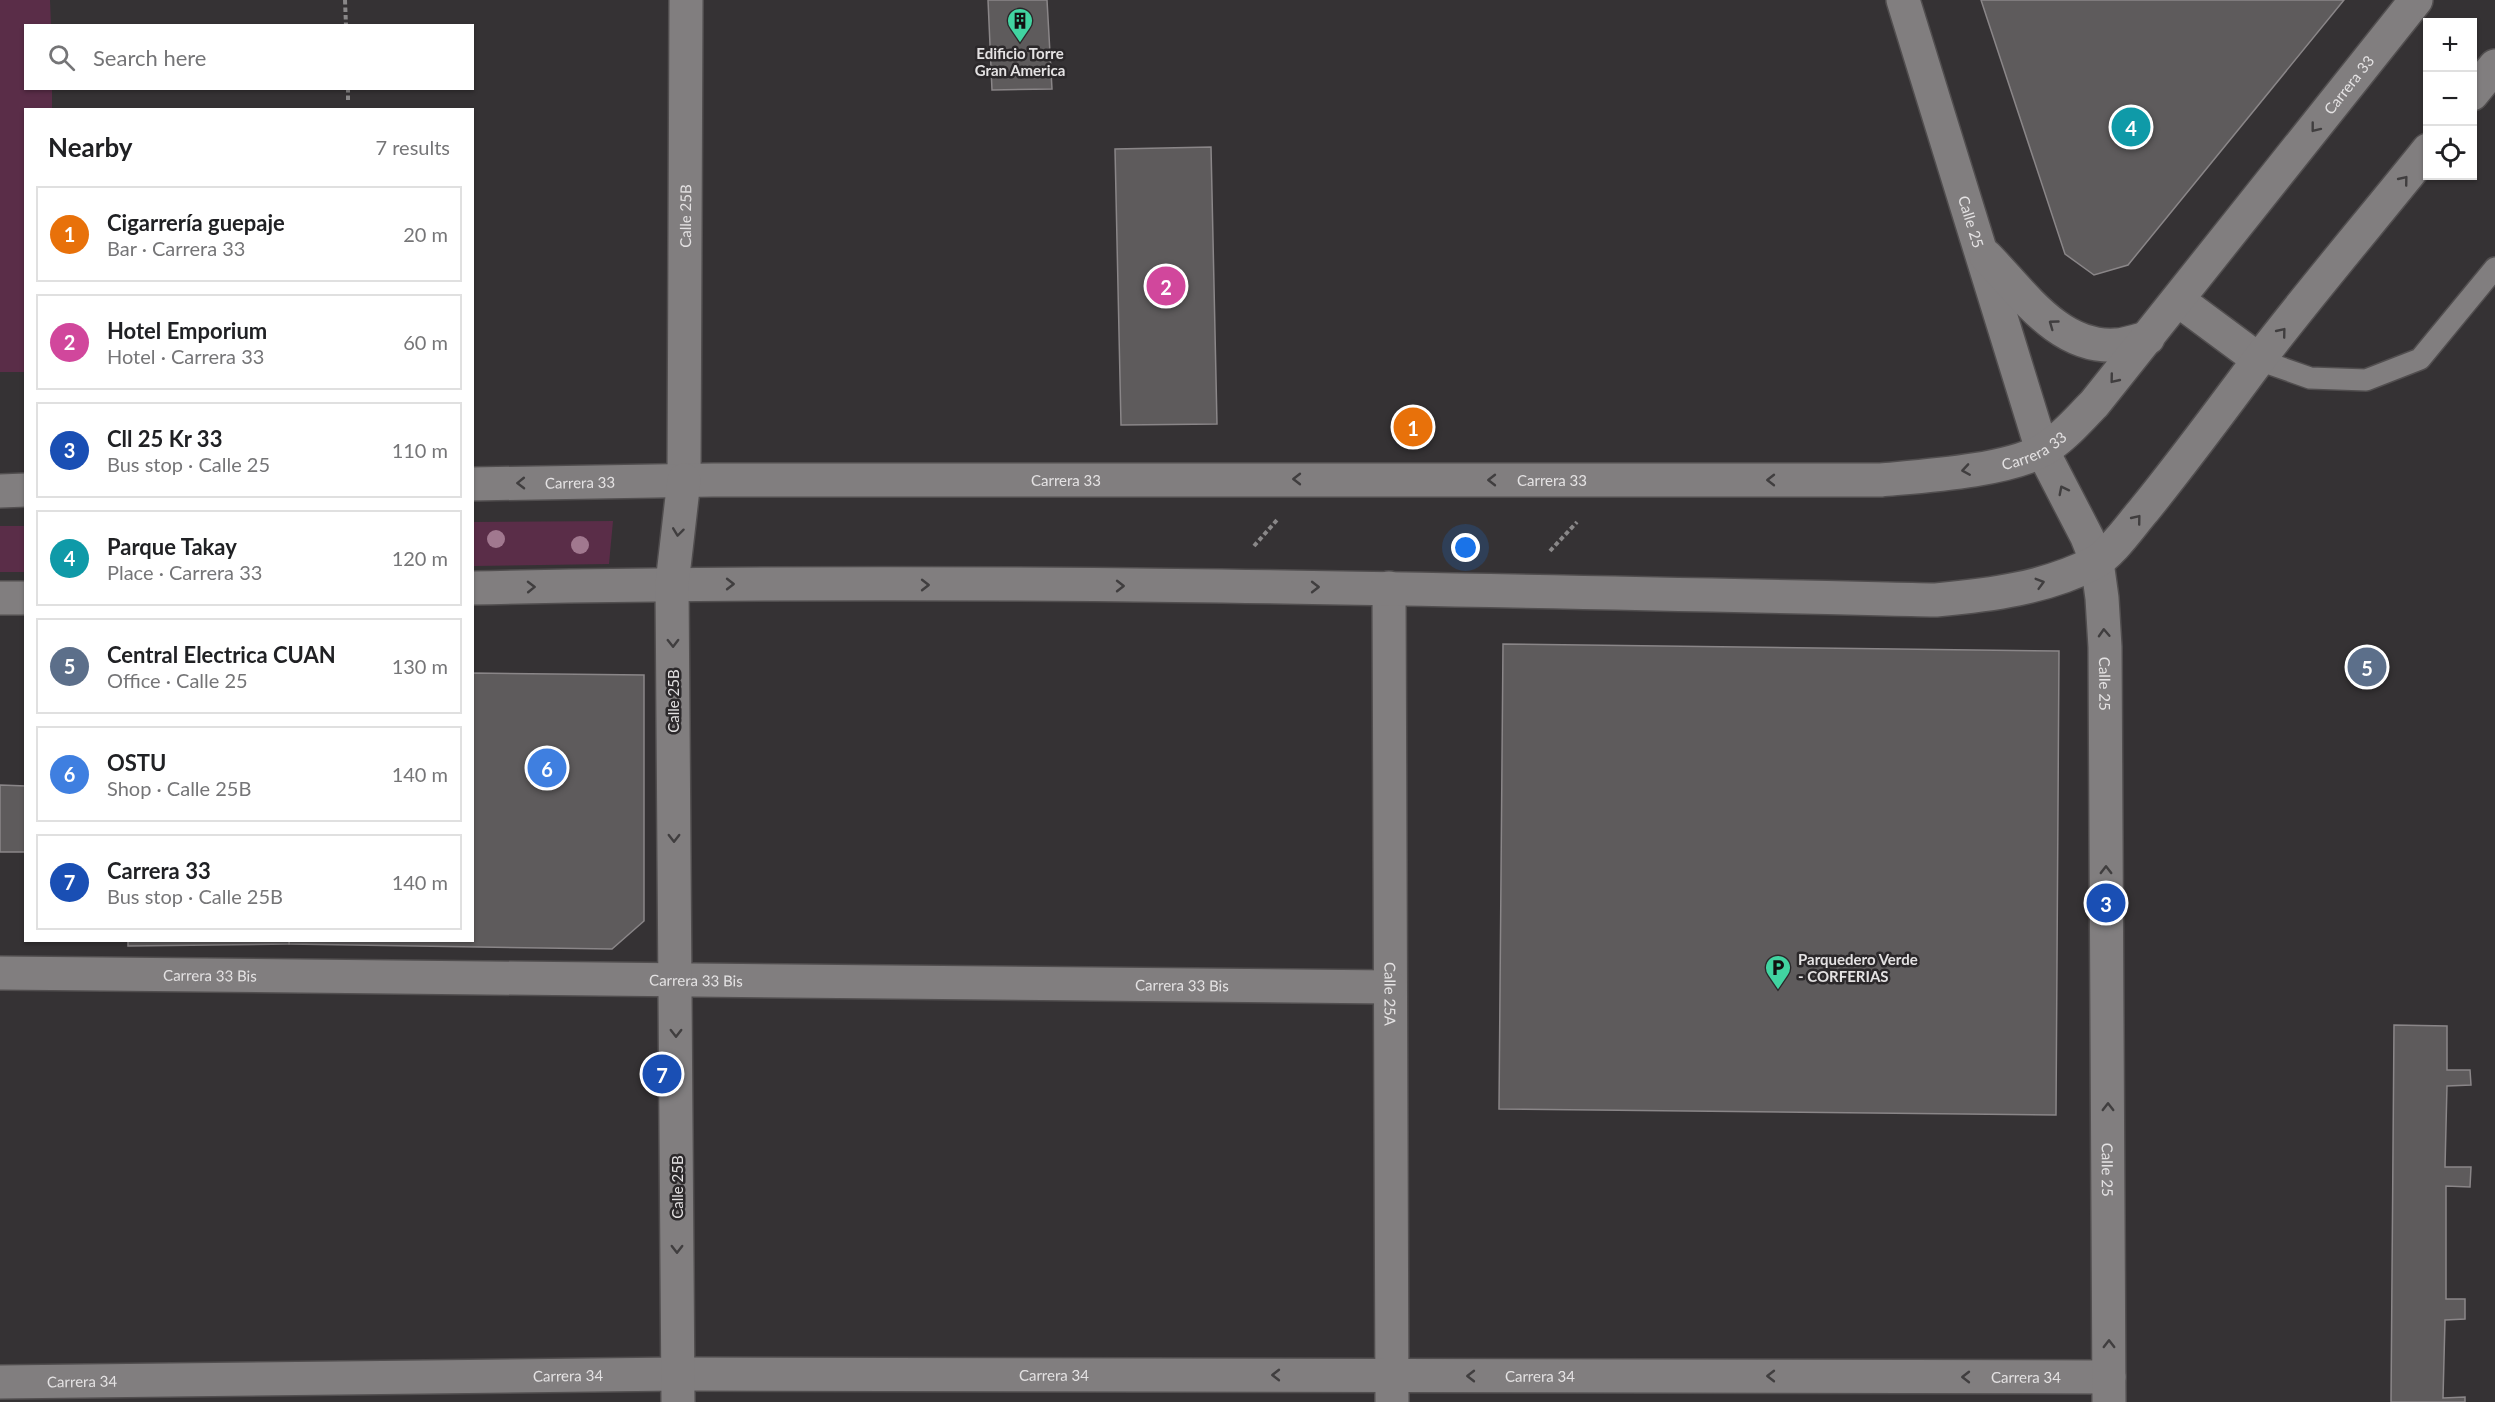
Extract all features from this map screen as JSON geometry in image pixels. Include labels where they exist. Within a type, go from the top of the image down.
[{"type":"street","name":"Calle 25B","points":[[678,1388],[672,584],[684,480],[686,0]]},
{"type":"street","name":"Calle 25","points":[[1903,0],[2042,450],[2087,537],[2097,562],[2105,647],[2109,1390]]},
{"type":"street","name":"Carrera 33","points":[[474,484],[684,480],[1881,480],[1930,476],[2010,463],[2042,450],[2063,435],[2094,404],[2416,0]]},
{"type":"street","points":[[2477,88],[2495,66]]},
{"type":"street","points":[[474,588],[672,584],[1389,588],[1936,600],[1983,596],[2016,590],[2044,583],[2097,562],[2125,533],[2173,474],[2259,360],[2423,155]]},
{"type":"street","points":[[1980,251],[2049,324],[2067,334],[2090,342],[2115,346],[2148,338]]},
{"type":"street","points":[[2178,300],[2259,360]]},
{"type":"street","points":[[0,491],[24,490]]},
{"type":"street","name":"Calle 25A","points":[[1389,588],[1392,1389]]},
{"type":"street","points":[[0,598],[24,598]]},
{"type":"street","name":"Carrera 33 Bis","points":[[0,973],[1390,987]]},
{"type":"street","name":"Carrera 34","points":[[0,1382],[678,1388],[2109,1390]]},
{"type":"lane","points":[[2259,360],[2310,378],[2366,380],[2420,359],[2495,268]]},
{"type":"path","points":[[345,0],[346,24]]},
{"type":"path","points":[[348,90],[348,102]]},
{"type":"path","points":[[1218,587],[1313,479]]},
{"type":"path","points":[[1513,590],[1617,480]]},
{"type":"shaded area","points":[[0,0],[50,0],[51,24],[24,24],[24,90],[52,90],[52,108],[24,108],[24,372],[0,372]]},
{"type":"shaded area","points":[[613,521],[609,564],[474,566],[474,522]]},
{"type":"shaded area","points":[[0,526],[24,526],[24,572],[0,572]]},
{"type":"building","name":"Edificio Torre Gran America","points":[[988,0],[1047,0],[1052,89],[992,90]]},
{"type":"building","points":[[1981,0],[2344,0],[2128,265],[2094,275],[2065,254]]},
{"type":"building","points":[[1211,147],[1217,424],[1121,425],[1115,149]]},
{"type":"building","name":"Parquedero Verde - CORFERIAS","points":[[1503,644],[2059,651],[2056,1115],[1499,1109]]},
{"type":"building","points":[[474,673],[644,675],[644,921],[612,949],[289,944],[289,942],[474,942]]},
{"type":"building","points":[[0,785],[24,786],[24,852],[0,852]]},
{"type":"building","points":[[128,942],[289,942],[289,944],[128,946]]},
{"type":"building","points":[[2394,1025],[2447,1026],[2447,1070],[2470,1070],[2471,1085],[2447,1086],[2445,1167],[2471,1167],[2470,1187],[2446,1186],[2446,1299],[2465,1299],[2465,1319],[2445,1320],[2443,1398],[2465,1397],[2465,1402],[2391,1402]]},
{"type":"place","name":"Edificio Torre Gran America","points":[[1020,44]]},
{"type":"place","name":"Parque Takay","points":[[2131,127]]},
{"type":"place","name":"Hotel Emporium","points":[[1166,286]]},
{"type":"place","name":"Cigarrería guepaje","points":[[1413,427]]},
{"type":"place","name":"Central Electrica CUAN","points":[[2367,667]]},
{"type":"place","name":"OSTU","points":[[547,768]]},
{"type":"place","name":"Cll 25 Kr 33","points":[[2106,903]]},
{"type":"place","name":"Parquedero Verde - CORFERIAS","points":[[1778,991]]},
{"type":"place","name":"Carrera 33","points":[[662,1074]]}]
